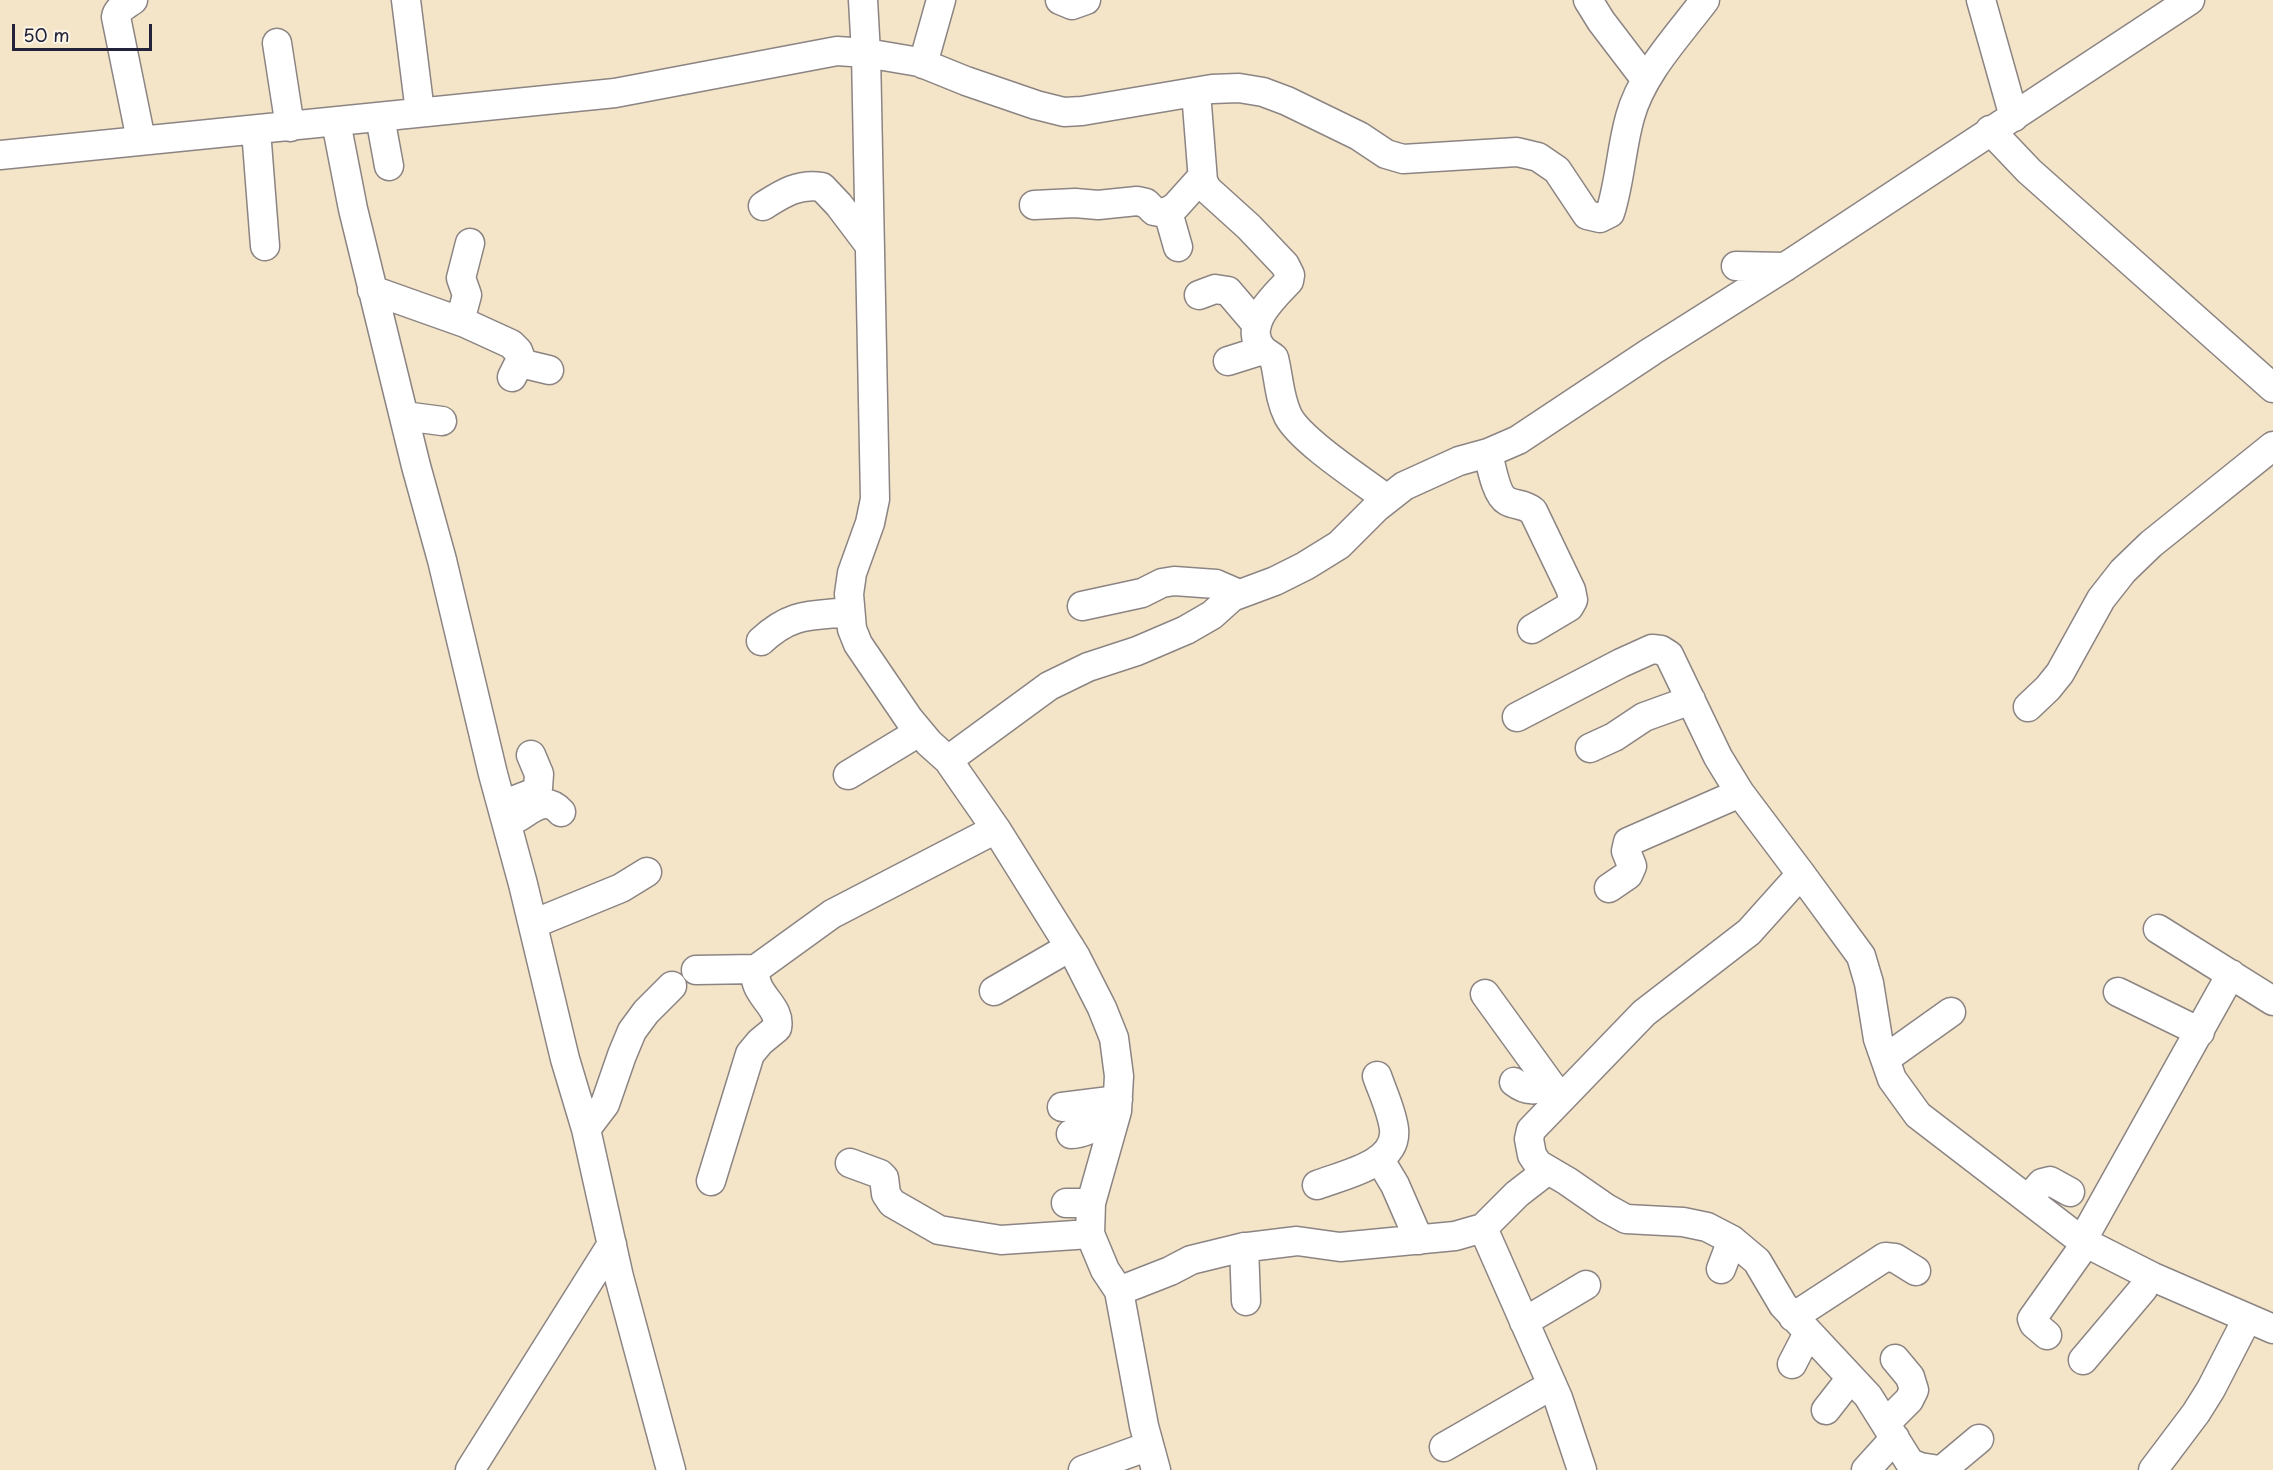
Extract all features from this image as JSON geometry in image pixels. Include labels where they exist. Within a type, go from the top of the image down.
[{"type":"street","points":[[133,0],[116,13],[116,18],[141,140]]},
{"type":"street","points":[[406,0],[420,112]]},
{"type":"street","points":[[863,0],[875,500],[870,523],[852,573],[849,594],[852,629],[858,644],[889,693],[919,732],[948,760],[996,829],[1070,947],[1102,1008],[1114,1038],[1119,1076],[1116,1112],[1079,1203],[1105,1270],[1119,1291],[1153,1458],[1083,1470]]},
{"type":"street","points":[[923,64],[941,0]]},
{"type":"street","points":[[1060,0],[1072,4],[1086,0]]},
{"type":"street","points":[[1588,0],[1601,21],[1646,80]]},
{"type":"street","points":[[0,155],[615,93],[837,51],[866,53],[923,64],[1026,102],[1064,112],[1229,88],[1263,92],[1309,111],[1359,136],[1386,154],[1403,159],[1517,152],[1538,157],[1557,170],[1587,215],[1600,218],[1610,213],[1616,195],[1630,115],[1646,80],[1705,0]]},
{"type":"street","points":[[1981,0],[2002,123],[2029,171],[2273,388]]},
{"type":"street","points":[[948,760],[1049,686],[1088,667],[1137,651],[1186,630],[1212,615],[1232,597],[1295,571],[1339,545],[1404,486],[1459,461],[1488,453],[1518,440],[2190,0]]},
{"type":"street","points":[[277,43],[290,127]]},
{"type":"street","points":[[1196,92],[1202,177],[1207,189],[1249,227],[1288,270],[1289,281],[1257,318],[1260,338]]},
{"type":"street","points":[[380,117],[389,166]]},
{"type":"street","points":[[336,122],[352,209],[372,290],[671,1470]]},
{"type":"street","points":[[256,130],[265,246]]},
{"type":"street","points":[[1035,205],[1075,203],[1098,205],[1137,201],[1146,203],[1159,213],[1168,212],[1202,177]]},
{"type":"street","points":[[763,206],[786,192],[800,187],[822,187],[839,205],[870,246]]},
{"type":"street","points":[[1168,212],[1178,247]]},
{"type":"street","points":[[460,321],[467,295],[461,278],[470,243]]},
{"type":"street","points":[[1736,266],[1785,267]]},
{"type":"street","points":[[1199,295],[1215,288],[1228,291],[1274,358],[1281,396],[1290,420],[1304,436],[1387,499]]},
{"type":"street","points":[[372,290],[460,321],[511,344],[521,356],[516,370],[549,370]]},
{"type":"street","points":[[1228,361],[1260,338]]},
{"type":"street","points":[[404,416],[442,421]]},
{"type":"street","points":[[2028,707],[2060,673],[2101,599],[2123,572],[2151,544],[2273,446]]},
{"type":"street","points":[[1488,453],[1500,494],[1507,501],[1526,505],[1533,511],[1571,590],[1573,600],[1569,607],[1532,630]]},
{"type":"street","points":[[1082,606],[1142,593],[1161,583],[1174,581],[1216,584],[1239,594]]},
{"type":"street","points":[[761,641],[774,629],[792,619],[850,612]]},
{"type":"street","points":[[1517,717],[1621,663],[1652,650],[1661,650],[1669,655],[1718,757],[1740,793],[1861,956],[1869,983],[1878,1039],[1892,1079],[1918,1115],[2084,1242],[2149,1282],[2260,1324],[2153,1470]]},
{"type":"street","points":[[1571,668],[1598,660],[1621,663]]},
{"type":"street","points":[[1590,748],[1614,737],[1644,717],[1691,700]]},
{"type":"street","points":[[848,774],[919,732]]},
{"type":"street","points":[[504,814],[538,789],[539,774],[531,755]]},
{"type":"street","points":[[1609,888],[1628,874],[1632,866],[1626,851],[1628,842],[1740,793]]},
{"type":"street","points":[[504,814],[551,803],[561,812]]},
{"type":"street","points":[[696,970],[756,969],[832,914],[996,829]]},
{"type":"street","points":[[533,924],[621,888],[647,872]]},
{"type":"street","points":[[1802,874],[1749,932],[1644,1013],[1555,1091],[1531,1130],[1529,1139],[1532,1155],[1538,1164],[1626,1219],[1683,1222],[1707,1227],[1732,1240],[1756,1261],[1783,1305],[1800,1325],[1868,1396],[1910,1462],[1920,1467],[1941,1470],[1979,1439]]},
{"type":"street","points":[[2158,929],[2273,1001]]},
{"type":"street","points":[[994,991],[1070,947]]},
{"type":"street","points":[[711,1181],[750,1054],[777,1028],[778,1023],[774,1010],[754,978],[756,969]]},
{"type":"street","points":[[2047,1335],[2034,1324],[2032,1319],[2084,1242],[2231,974]]},
{"type":"street","points":[[586,1129],[605,1104],[633,1031],[646,1012],[672,986]]},
{"type":"street","points":[[2118,992],[2200,1032]]},
{"type":"street","points":[[1485,994],[1555,1091]]},
{"type":"street","points":[[1885,1059],[1951,1012]]},
{"type":"street","points":[[1317,1185],[1380,1160],[1388,1153],[1392,1145],[1394,1128],[1377,1076]]},
{"type":"street","points":[[1514,1082],[1530,1090],[1555,1091]]},
{"type":"street","points":[[1067,1120],[1116,1112]]},
{"type":"street","points":[[1380,1160],[1395,1185],[1419,1240]]},
{"type":"street","points":[[850,1163],[880,1174],[884,1178],[886,1194],[892,1203],[939,1230],[987,1250],[1001,1240],[1090,1234]]},
{"type":"street","points":[[1119,1291],[1191,1260],[1278,1242],[1298,1241],[1340,1247],[1455,1236],[1483,1228],[1517,1194],[1548,1170]]},
{"type":"street","points":[[2028,1199],[2042,1183],[2050,1181],[2070,1192]]},
{"type":"street","points":[[1483,1228],[1552,1384],[1582,1470]]},
{"type":"street","points":[[1720,1269],[1732,1240]]},
{"type":"street","points":[[470,1470],[612,1244]]},
{"type":"street","points":[[1244,1248],[1246,1301]]},
{"type":"street","points":[[1792,1364],[1800,1325],[1885,1257],[1895,1258],[1916,1271]]},
{"type":"street","points":[[2083,1360],[2149,1282]]},
{"type":"street","points":[[1524,1322],[1586,1285]]},
{"type":"street","points":[[1866,1470],[1914,1390],[1910,1377],[1895,1359]]},
{"type":"street","points":[[1826,1410],[1851,1378]]},
{"type":"street","points":[[1444,1447],[1552,1384]]}]
